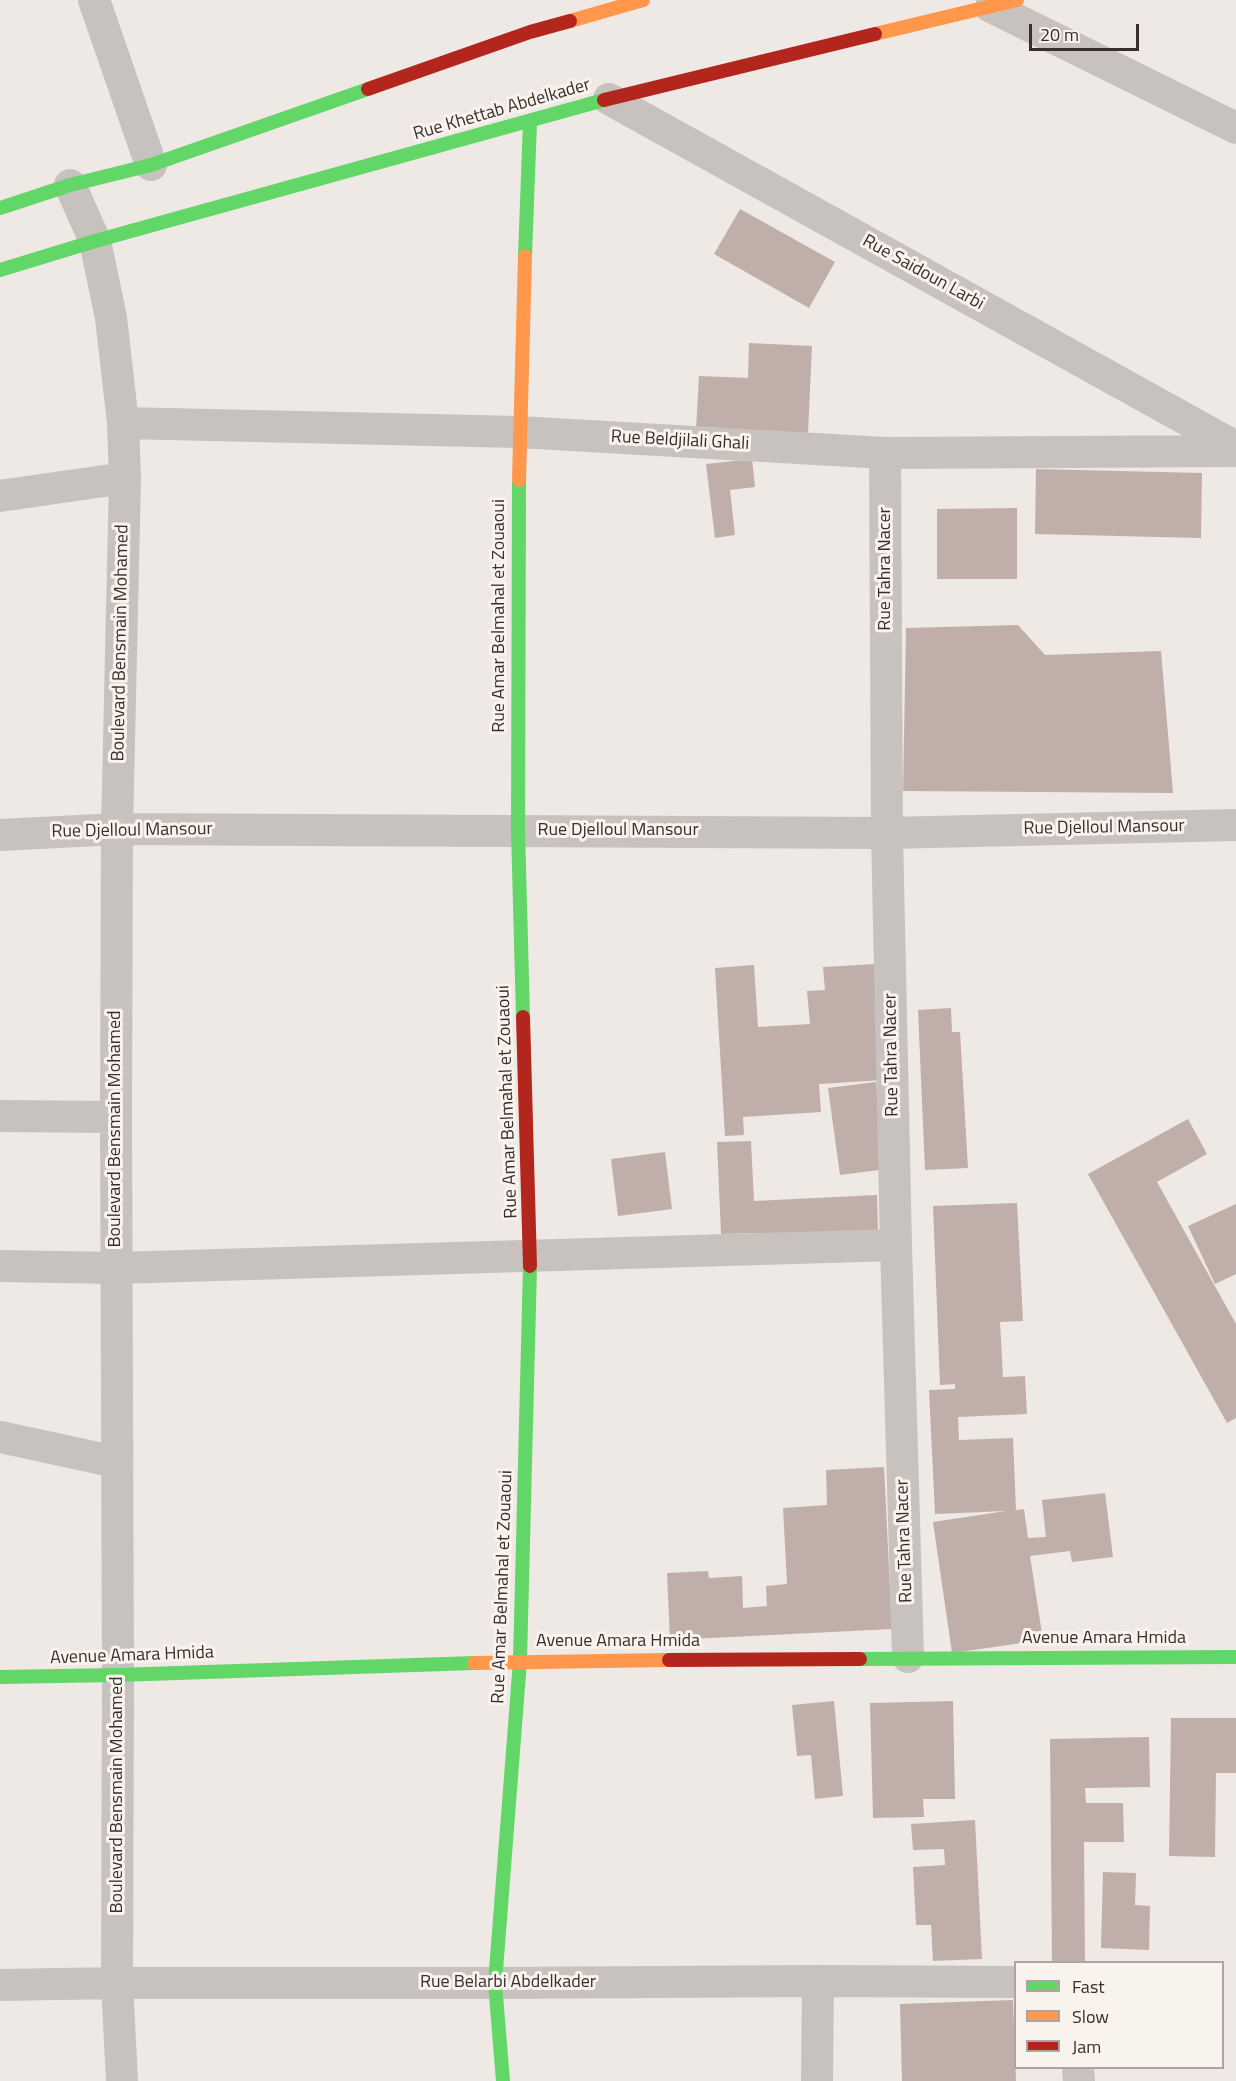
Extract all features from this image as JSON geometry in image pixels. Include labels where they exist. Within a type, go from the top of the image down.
[{"type":"main road","points":[[0,208],[70,185],[151,165],[530,32],[643,0]]},
{"type":"main road","name":"Rue Khettab Abdelkader","points":[[0,270],[95,241],[609,99],[1004,4]]},
{"type":"main road","name":"Rue Amar Belmahal et Zouaoui","points":[[503,2081],[495,1983],[520,1661],[530,1256],[518,831],[519,432],[530,122]]},
{"type":"main road","name":"Avenue Amara Hmida","points":[[0,1677],[520,1661],[908,1657],[1236,1657]]},
{"type":"street","points":[[94,0],[151,165]]},
{"type":"street","points":[[1004,4],[1236,128]]},
{"type":"street","name":"Rue Saidoun Larbi","points":[[609,99],[1236,449]]},
{"type":"street","name":"Boulevard Bensmain Mohamed","points":[[70,185],[95,241],[111,318],[123,423],[125,478],[117,829],[116,1117],[117,1983],[122,2081]]},
{"type":"street","name":"Rue Beldjilali Ghali","points":[[123,423],[519,432],[885,453],[1236,449]]},
{"type":"street","name":"Rue Tahra Nacer","points":[[885,453],[887,833],[908,1657]]},
{"type":"street","points":[[0,496],[125,478]]},
{"type":"street","name":"Rue Djelloul Mansour","points":[[0,835],[117,829],[887,833],[1236,825]]},
{"type":"street","points":[[0,1116],[116,1117]]},
{"type":"street","points":[[0,1266],[116,1268],[896,1245]]},
{"type":"street","points":[[0,1437],[116,1462]]},
{"type":"street","points":[[817,2081],[818,1981]]},
{"type":"street","name":"Rue Belarbi Abdelkader","points":[[0,1985],[818,1981],[1014,1983]]},
{"type":"building","points":[[740,209],[835,262],[809,308],[714,254]]},
{"type":"building","points":[[749,343],[812,346],[808,433],[696,429],[699,376],[748,378]]},
{"type":"building","points":[[752,459],[755,487],[730,490],[735,535],[715,538],[706,464]]},
{"type":"building","points":[[1036,469],[1202,473],[1201,538],[1035,534]]},
{"type":"building","points":[[1017,508],[1017,579],[937,579],[937,509]]},
{"type":"building","points":[[1018,625],[1045,655],[1161,651],[1173,793],[903,791],[906,628]]},
{"type":"building","points":[[875,964],[884,1080],[819,1084],[821,1112],[743,1117],[744,1135],[725,1136],[715,968],[754,965],[758,1027],[810,1024],[807,991],[825,990],[823,967]]},
{"type":"building","points":[[951,1008],[952,1032],[960,1032],[968,1168],[925,1170],[918,1010]]},
{"type":"building","points":[[876,1082],[887,1169],[840,1175],[828,1088]]},
{"type":"building","points":[[1188,1119],[1207,1154],[1157,1182],[1236,1324],[1236,1418],[1227,1423],[1088,1174]]},
{"type":"building","points":[[751,1141],[754,1201],[877,1195],[878,1232],[757,1237],[757,1233],[721,1234],[717,1142]]},
{"type":"building","points":[[665,1152],[672,1209],[618,1216],[611,1159]]},
{"type":"building","points":[[1017,1203],[1023,1321],[1000,1322],[1003,1377],[1025,1376],[1027,1414],[958,1417],[959,1440],[1013,1438],[1016,1510],[1024,1509],[1028,1538],[1046,1537],[1042,1500],[1105,1493],[1113,1557],[1072,1562],[1070,1551],[1030,1556],[1043,1640],[952,1653],[933,1522],[1006,1511],[935,1514],[929,1390],[955,1389],[955,1384],[940,1385],[933,1206]]},
{"type":"building","points":[[1236,1204],[1236,1274],[1215,1284],[1188,1226]]},
{"type":"building","points":[[884,1467],[892,1629],[670,1640],[667,1573],[708,1571],[709,1578],[742,1576],[743,1608],[767,1606],[766,1586],[787,1584],[783,1508],[827,1505],[826,1470]]},
{"type":"building","points":[[834,1701],[843,1796],[815,1799],[811,1755],[797,1756],[792,1705]]},
{"type":"building","points":[[953,1701],[955,1799],[923,1799],[924,1817],[873,1818],[870,1703]]},
{"type":"building","points":[[1171,1718],[1236,1718],[1236,1773],[1216,1773],[1215,1857],[1169,1856]]},
{"type":"building","points":[[1149,1737],[1150,1787],[1085,1788],[1086,1803],[1123,1803],[1124,1842],[1084,1842],[1085,1961],[1052,1961],[1050,1739]]},
{"type":"building","points":[[975,1820],[982,1959],[933,1961],[931,1925],[916,1925],[913,1867],[945,1865],[944,1849],[913,1850],[911,1824]]},
{"type":"building","points":[[1103,1872],[1136,1873],[1135,1905],[1150,1906],[1149,1950],[1101,1948]]},
{"type":"building","points":[[1013,2000],[1016,2081],[902,2081],[900,2004]]},
{"type":"traffic: fast","points":[[0,208],[70,185],[151,165],[368,89]]},
{"type":"traffic: fast","points":[[0,270],[95,241],[604,100]]},
{"type":"traffic: fast","points":[[525,256],[530,122]]},
{"type":"traffic: fast","points":[[519,480],[518,830],[523,1017]]},
{"type":"traffic: fast","points":[[503,2081],[495,1983],[520,1661],[530,1266]]},
{"type":"traffic: fast","points":[[860,1659],[1236,1657]]},
{"type":"traffic: fast","points":[[0,1677],[474,1663]]},
{"type":"traffic: slow","points":[[570,21],[643,0]]},
{"type":"traffic: slow","points":[[875,34],[1017,0]]},
{"type":"traffic: slow","points":[[519,480],[525,256]]},
{"type":"traffic: slow","points":[[474,1663],[669,1660]]},
{"type":"traffic: jam","points":[[368,89],[530,32],[570,21]]},
{"type":"traffic: jam","points":[[604,100],[875,34]]},
{"type":"traffic: jam","points":[[523,1017],[530,1266]]},
{"type":"traffic: jam","points":[[669,1660],[860,1659]]}]
